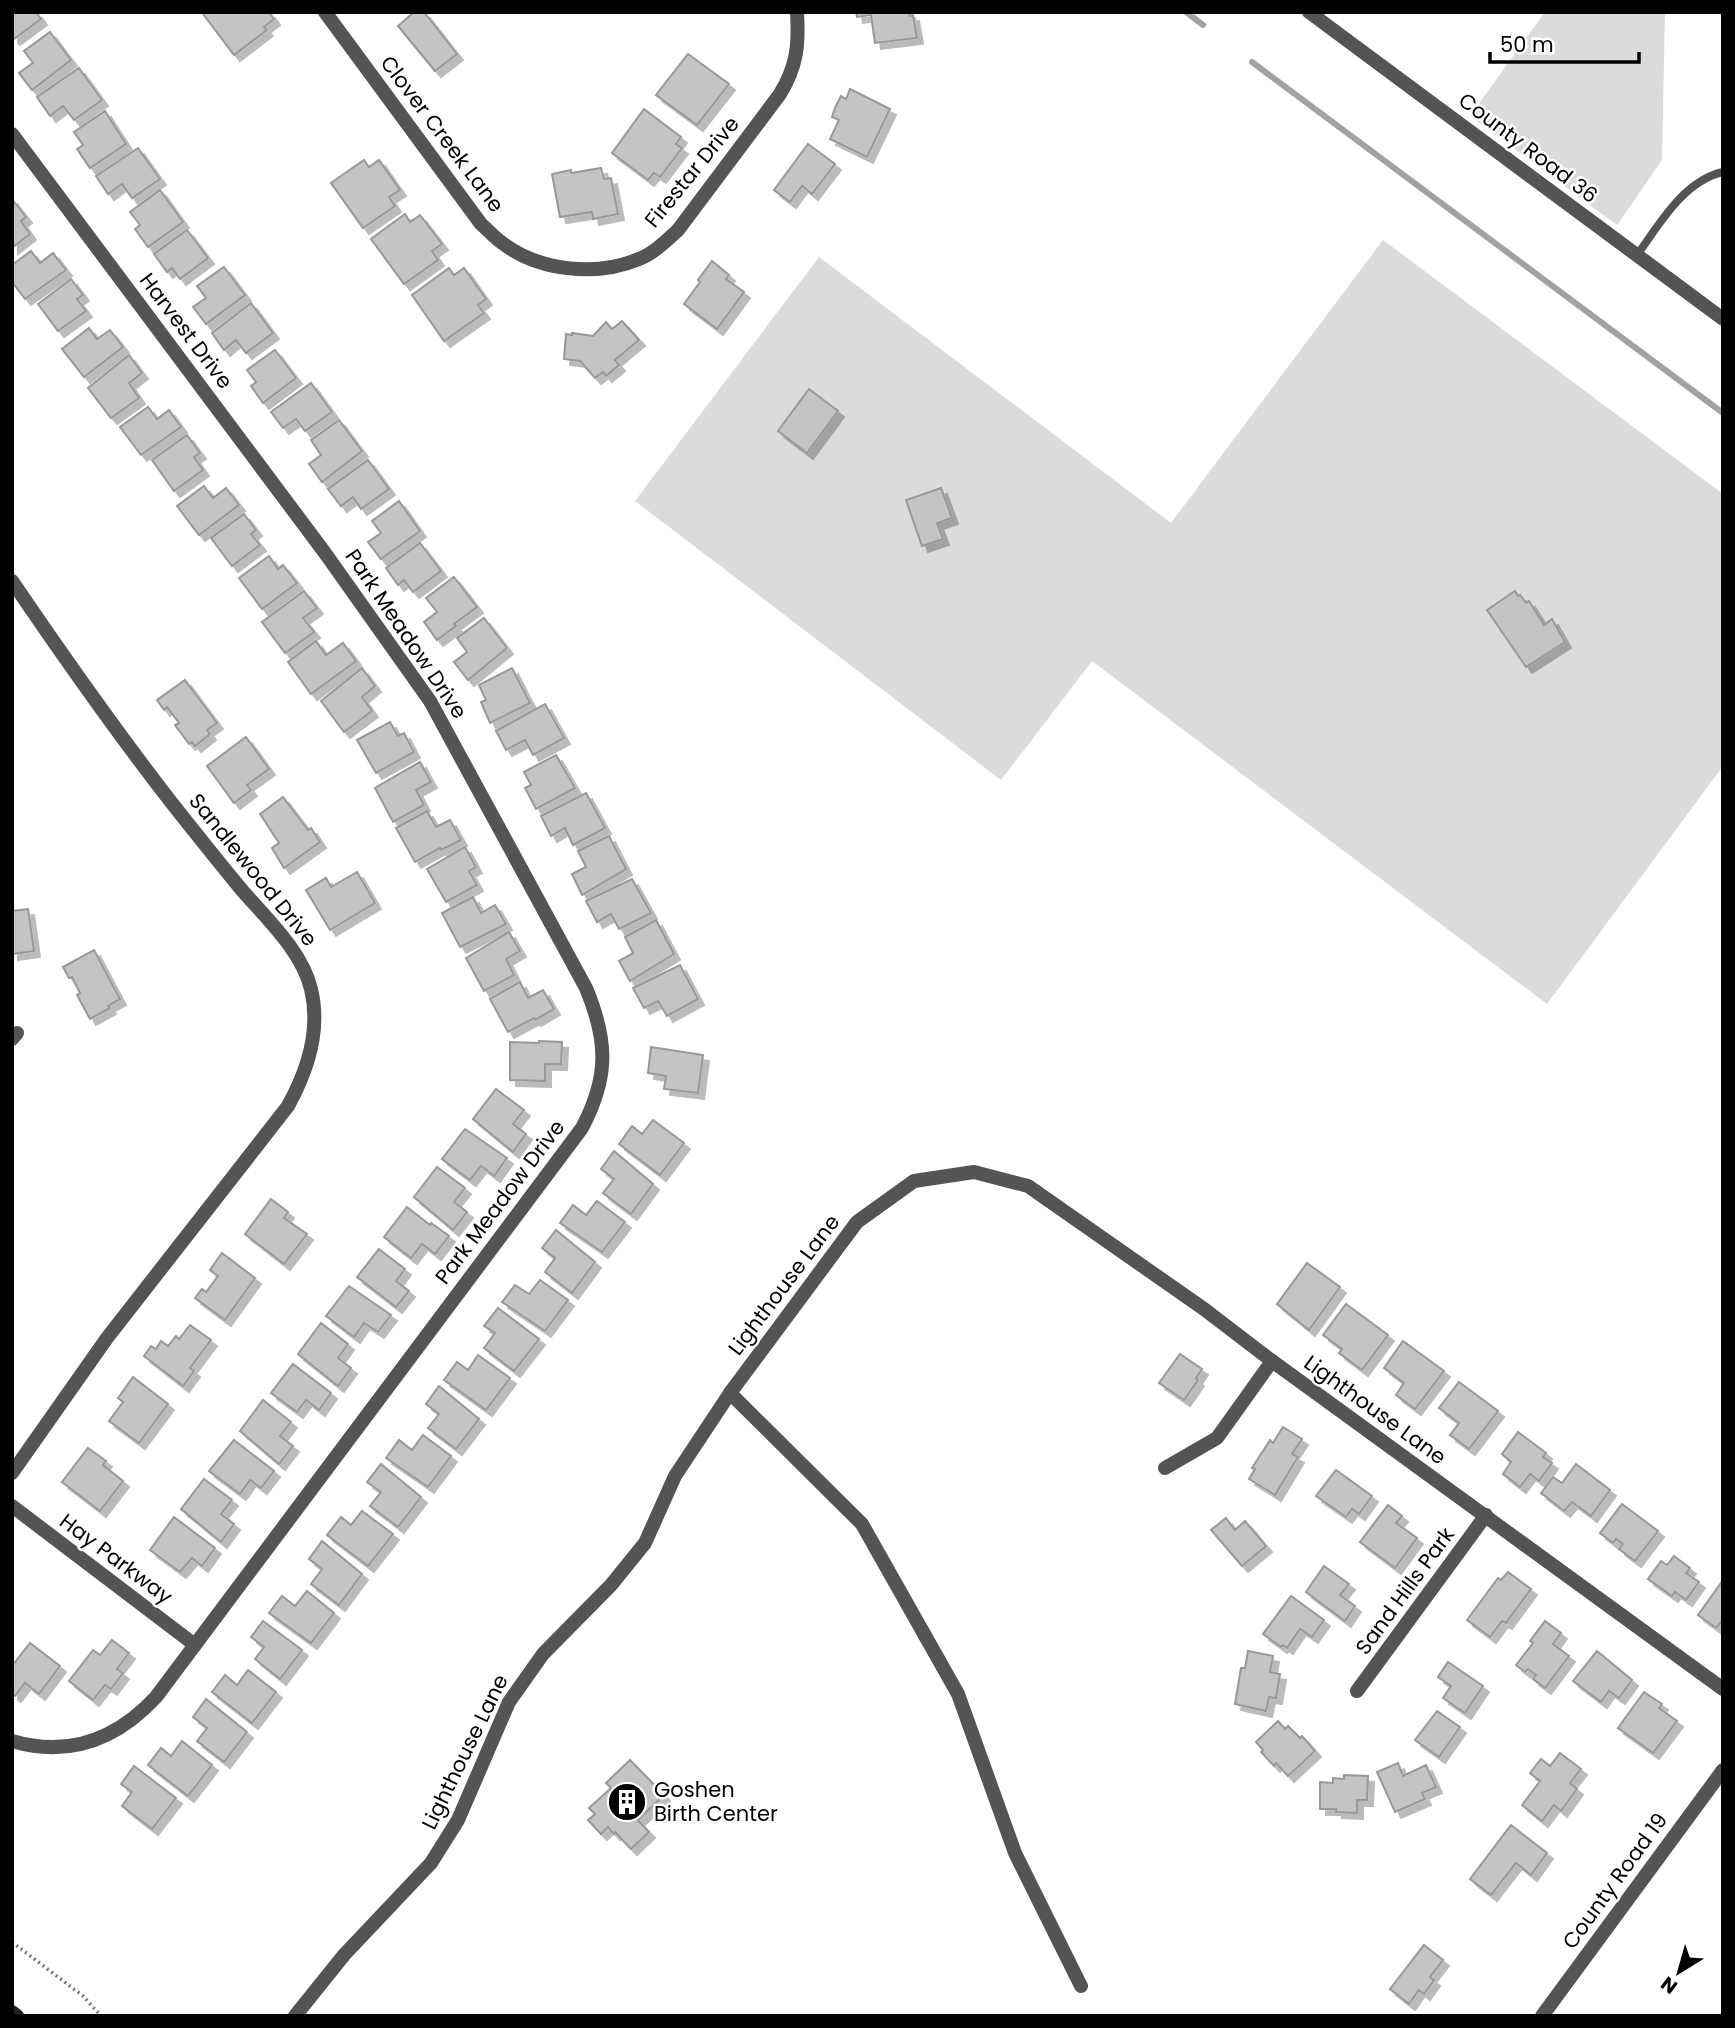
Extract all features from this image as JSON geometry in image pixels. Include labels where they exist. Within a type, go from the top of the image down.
[{"type":"main road","points":[[12,2012],[17,2016]]},
{"type":"street","name":"Clover Creek Lane","points":[[325,12],[481,224],[500,242],[541,263]]},
{"type":"street","name":"Firestar Drive","points":[[541,263],[598,269],[616,266],[640,258],[678,230],[791,76],[796,56],[797,12]]},
{"type":"street","name":"County Road 36","points":[[1308,12],[1723,319]]},
{"type":"street","name":"Harvest Drive","points":[[12,134],[326,554]]},
{"type":"street","name":"Park Meadow Drive","points":[[12,1741],[47,1748],[72,1746],[95,1741],[120,1729],[141,1714],[567,1149],[593,1108],[600,1087],[601,1034],[596,1010],[580,976],[430,701],[326,554]]},
{"type":"street","name":"Sandlewood Drive","points":[[12,581],[169,799],[296,955],[307,974],[314,1021],[313,1038],[304,1073],[288,1106],[107,1338],[12,1473]]},
{"type":"street","name":"Lighthouse Lane","points":[[295,2016],[344,1955],[431,1863],[458,1820],[509,1702],[542,1654],[611,1585],[645,1543],[675,1476],[730,1393],[857,1222],[914,1181],[974,1172],[1028,1186],[1204,1309],[1723,1689]]},
{"type":"street","points":[[1165,1468],[1217,1438],[1272,1361]]},
{"type":"street","points":[[730,1393],[862,1524],[958,1694],[1015,1853],[1081,1986]]},
{"type":"street","name":"Hay Parkway","points":[[12,1506],[195,1645]]},
{"type":"street","name":"Sand Hills Park","points":[[1357,1691],[1486,1516]]},
{"type":"street","name":"County Road 19","points":[[1542,2016],[1723,1770]]},
{"type":"lane","points":[[1637,255],[1679,199],[1710,175],[1723,172]]},
{"type":"path","points":[[12,1942],[83,1996],[101,2016]]},
{"type":"shaded area","points":[[1545,12],[1665,12],[1662,160],[1617,225],[1470,116]]},
{"type":"shaded area","points":[[1383,240],[1723,494],[1723,766],[1547,1004],[1092,661],[1001,780],[635,501],[819,257],[1171,523]]},
{"type":"building","points":[[12,12],[36,12],[41,19],[14,39]]},
{"type":"building","points":[[204,12],[269,12],[274,19],[264,27],[267,30],[234,55]]},
{"type":"building","points":[[414,12],[424,12],[457,54],[435,71],[398,26]]},
{"type":"building","points":[[856,12],[909,12],[910,16],[913,15],[917,38],[875,43],[871,15],[857,17]]},
{"type":"building","points":[[50,32],[71,60],[32,90],[19,73],[33,63],[24,51]]},
{"type":"building","points":[[688,54],[729,84],[697,125],[656,95]]},
{"type":"building","points":[[79,68],[102,100],[74,120],[63,106],[50,116],[37,97]]},
{"type":"building","points":[[850,89],[890,109],[867,157],[830,139],[839,120],[832,117],[835,108],[841,96],[846,99]]},
{"type":"building","points":[[644,109],[681,137],[676,144],[682,148],[660,177],[654,173],[648,180],[612,153]]},
{"type":"building","points":[[105,111],[126,144],[90,168],[77,149],[83,145],[74,132]]},
{"type":"building","points":[[808,144],[835,164],[812,194],[802,186],[790,202],[774,190]]},
{"type":"building","points":[[138,148],[160,179],[132,198],[122,184],[108,194],[96,176]]},
{"type":"building","points":[[364,160],[369,167],[379,160],[400,190],[389,197],[395,206],[363,228],[331,183]]},
{"type":"building","points":[[601,168],[604,179],[611,178],[618,214],[593,219],[592,212],[560,217],[552,174]]},
{"type":"building","points":[[160,190],[183,222],[148,247],[135,229],[140,225],[130,212]]},
{"type":"building","points":[[12,199],[26,217],[21,221],[30,234],[12,248]]},
{"type":"building","points":[[405,214],[410,222],[420,215],[442,244],[432,251],[438,260],[404,284],[371,239]]},
{"type":"building","points":[[187,230],[208,258],[180,279],[172,268],[167,272],[154,254]]},
{"type":"building","points":[[31,251],[40,263],[53,253],[66,270],[25,299],[12,282],[12,265]]},
{"type":"building","points":[[712,261],[729,275],[726,279],[744,292],[717,329],[684,304]]},
{"type":"building","points":[[224,267],[245,295],[206,324],[193,307],[206,298],[197,286]]},
{"type":"building","points":[[449,268],[454,275],[464,268],[486,299],[478,305],[484,313],[444,341],[412,295]]},
{"type":"building","points":[[71,279],[83,295],[77,299],[86,311],[58,331],[38,304]]},
{"type":"building","points":[[251,303],[273,333],[246,353],[236,340],[224,350],[212,333]]},
{"type":"building","points":[[622,321],[639,340],[615,360],[619,365],[606,376],[603,372],[595,378],[580,361],[564,359],[566,334],[593,336],[606,322],[612,329]]},
{"type":"building","points":[[89,328],[97,339],[110,330],[123,347],[84,377],[62,349]]},
{"type":"building","points":[[275,350],[296,378],[263,403],[251,386],[256,382],[247,370]]},
{"type":"building","points":[[129,355],[142,373],[129,383],[139,398],[111,418],[88,388]]},
{"type":"building","points":[[311,383],[332,412],[305,431],[296,419],[283,428],[271,412]]},
{"type":"building","points":[[809,389],[838,411],[807,453],[778,431]]},
{"type":"building","points":[[148,407],[157,419],[169,410],[181,427],[141,455],[120,427]]},
{"type":"building","points":[[339,420],[362,451],[322,482],[309,464],[321,455],[311,440]]},
{"type":"building","points":[[187,435],[200,453],[194,457],[203,470],[174,491],[152,460]]},
{"type":"building","points":[[368,460],[389,489],[361,509],[353,497],[341,506],[328,489]]},
{"type":"building","points":[[204,486],[213,498],[226,488],[239,505],[199,535],[177,506]]},
{"type":"building","points":[[941,488],[952,518],[937,523],[943,539],[922,546],[906,500]]},
{"type":"building","points":[[399,501],[420,531],[381,559],[368,542],[381,533],[372,521]]},
{"type":"building","points":[[244,514],[256,530],[251,534],[260,545],[232,566],[211,538]]},
{"type":"building","points":[[420,543],[441,571],[413,592],[404,580],[398,585],[386,568]]},
{"type":"building","points":[[269,556],[278,569],[283,565],[297,583],[262,609],[239,578]]},
{"type":"building","points":[[454,577],[477,607],[437,640],[424,622],[437,612],[426,598]]},
{"type":"building","points":[[304,591],[317,608],[303,618],[314,632],[285,653],[262,622]]},
{"type":"building","points":[[1515,591],[1526,603],[1529,601],[1544,625],[1552,619],[1565,642],[1526,667],[1487,610]]},
{"type":"building","points":[[484,618],[507,648],[468,680],[454,662],[467,652],[457,638]]},
{"type":"building","points":[[316,641],[326,655],[343,643],[356,661],[311,694],[288,662]]},
{"type":"building","points":[[362,668],[375,686],[362,697],[372,711],[344,732],[321,701]]},
{"type":"building","points":[[512,668],[530,703],[490,723],[481,702],[486,700],[479,685]]},
{"type":"building","points":[[185,680],[217,723],[207,730],[210,734],[195,746],[192,742],[189,744],[175,725],[179,723],[167,707],[164,710],[157,700]]},
{"type":"building","points":[[545,704],[564,738],[533,755],[525,740],[506,750],[496,731]]},
{"type":"building","points":[[390,722],[398,736],[404,733],[414,752],[376,773],[357,740]]},
{"type":"building","points":[[246,737],[269,769],[247,785],[251,790],[234,803],[207,766]]},
{"type":"building","points":[[556,755],[575,788],[536,809],[525,788],[531,785],[524,772]]},
{"type":"building","points":[[420,762],[431,782],[416,790],[424,805],[393,822],[375,788]]},
{"type":"building","points":[[586,793],[605,828],[573,845],[565,828],[551,836],[541,816]]},
{"type":"building","points":[[283,797],[320,842],[284,868],[272,848],[279,843],[260,814]]},
{"type":"building","points":[[427,811],[436,827],[450,820],[461,840],[415,862],[396,828]]},
{"type":"building","points":[[609,836],[626,869],[582,895],[572,874],[586,867],[578,851]]},
{"type":"building","points":[[465,847],[476,867],[469,871],[477,885],[446,902],[427,869]]},
{"type":"building","points":[[357,872],[375,903],[330,930],[306,890],[326,878],[331,887]]},
{"type":"building","points":[[632,879],[651,913],[619,929],[611,914],[597,922],[586,901]]},
{"type":"building","points":[[473,897],[481,913],[495,905],[506,924],[460,947],[442,913]]},
{"type":"building","points":[[28,909],[34,951],[12,954],[12,911]]},
{"type":"building","points":[[656,920],[674,954],[630,981],[619,961],[633,953],[625,937]]},
{"type":"building","points":[[509,932],[520,951],[506,959],[514,975],[484,991],[466,958]]},
{"type":"building","points":[[94,950],[120,999],[90,1019],[77,995],[80,993],[72,977],[69,978],[63,967]]},
{"type":"building","points":[[680,965],[698,999],[667,1016],[658,1001],[644,1008],[633,988]]},
{"type":"building","points":[[520,982],[528,998],[543,990],[554,1009],[508,1032],[490,999]]},
{"type":"building","points":[[510,1042],[562,1042],[561,1064],[545,1064],[545,1081],[510,1080]]},
{"type":"building","points":[[651,1047],[703,1055],[698,1093],[664,1089],[666,1076],[648,1073]]},
{"type":"building","points":[[496,1089],[524,1110],[513,1124],[526,1134],[513,1152],[473,1119]]},
{"type":"building","points":[[653,1120],[684,1143],[660,1175],[619,1144],[632,1126],[642,1134]]},
{"type":"building","points":[[465,1129],[507,1158],[494,1176],[481,1166],[470,1180],[442,1159]]},
{"type":"building","points":[[614,1151],[653,1184],[631,1214],[603,1193],[614,1179],[601,1169]]},
{"type":"building","points":[[437,1167],[465,1188],[454,1202],[467,1212],[453,1230],[414,1197]]},
{"type":"building","points":[[271,1199],[288,1212],[284,1218],[307,1234],[284,1264],[245,1234]]},
{"type":"building","points":[[597,1201],[625,1222],[602,1252],[560,1223],[573,1205],[586,1215]]},
{"type":"building","points":[[407,1207],[449,1236],[435,1254],[422,1244],[411,1258],[384,1237]]},
{"type":"building","points":[[556,1230],[595,1262],[572,1293],[545,1272],[555,1258],[542,1248]]},
{"type":"building","points":[[379,1249],[405,1269],[396,1281],[409,1291],[396,1307],[357,1277]]},
{"type":"building","points":[[222,1253],[255,1278],[225,1320],[195,1298],[202,1289],[206,1292],[218,1276],[210,1270]]},
{"type":"building","points":[[1307,1263],[1340,1287],[1309,1330],[1277,1304]]},
{"type":"building","points":[[540,1280],[568,1300],[545,1331],[502,1302],[515,1285],[529,1294]]},
{"type":"building","points":[[349,1286],[391,1315],[378,1332],[364,1323],[354,1337],[326,1316]]},
{"type":"building","points":[[1346,1304],[1388,1335],[1362,1370],[1339,1353],[1342,1349],[1323,1335]]},
{"type":"building","points":[[498,1308],[539,1339],[514,1371],[484,1348],[495,1333],[484,1326]]},
{"type":"building","points":[[321,1323],[348,1344],[338,1358],[351,1368],[338,1386],[298,1354]]},
{"type":"building","points":[[190,1325],[211,1340],[190,1368],[194,1371],[183,1386],[144,1356],[151,1346],[156,1349],[161,1341],[168,1346],[176,1336],[179,1339]]},
{"type":"building","points":[[1403,1341],[1444,1371],[1415,1409],[1396,1395],[1404,1383],[1384,1368]]},
{"type":"building","points":[[1180,1354],[1202,1369],[1184,1400],[1159,1383]]},
{"type":"building","points":[[478,1355],[510,1378],[486,1410],[444,1380],[457,1362],[468,1370]]},
{"type":"building","points":[[293,1364],[331,1393],[319,1410],[306,1400],[297,1412],[271,1393]]},
{"type":"building","points":[[133,1377],[168,1404],[139,1443],[109,1421],[123,1402],[118,1398]]},
{"type":"building","points":[[1459,1382],[1498,1411],[1469,1449],[1450,1435],[1459,1423],[1439,1408]]},
{"type":"building","points":[[439,1386],[479,1419],[456,1449],[428,1428],[439,1414],[426,1404]]},
{"type":"building","points":[[263,1400],[291,1422],[280,1436],[293,1446],[279,1464],[240,1431]]},
{"type":"building","points":[[1283,1427],[1302,1439],[1292,1454],[1298,1457],[1275,1495],[1249,1479],[1255,1469],[1252,1468],[1270,1440],[1273,1443]]},
{"type":"building","points":[[1518,1432],[1546,1453],[1543,1457],[1552,1463],[1539,1481],[1530,1474],[1520,1487],[1503,1474],[1511,1462],[1502,1454]]},
{"type":"building","points":[[423,1435],[451,1456],[428,1487],[386,1458],[399,1440],[412,1450]]},
{"type":"building","points":[[234,1440],[274,1471],[261,1488],[250,1480],[240,1494],[209,1471]]},
{"type":"building","points":[[88,1448],[106,1461],[103,1465],[123,1481],[100,1511],[62,1482]]},
{"type":"building","points":[[381,1464],[421,1497],[398,1527],[370,1506],[381,1492],[367,1482]]},
{"type":"building","points":[[1576,1464],[1610,1490],[1591,1516],[1572,1502],[1564,1511],[1541,1493],[1553,1477],[1562,1483]]},
{"type":"building","points":[[1336,1470],[1372,1496],[1359,1514],[1352,1509],[1346,1517],[1316,1496]]},
{"type":"building","points":[[204,1479],[232,1500],[221,1514],[234,1524],[221,1542],[181,1509]]},
{"type":"building","points":[[1622,1504],[1658,1531],[1635,1561],[1619,1549],[1623,1544],[1616,1539],[1613,1543],[1600,1533]]},
{"type":"building","points":[[1388,1505],[1402,1516],[1396,1523],[1417,1538],[1395,1568],[1360,1542]]},
{"type":"building","points":[[362,1511],[393,1534],[368,1566],[327,1535],[341,1517],[351,1525]]},
{"type":"building","points":[[174,1517],[215,1548],[202,1566],[192,1558],[180,1572],[150,1550]]},
{"type":"building","points":[[1226,1518],[1235,1530],[1245,1521],[1266,1546],[1242,1566],[1211,1530]]},
{"type":"building","points":[[322,1541],[362,1574],[339,1605],[311,1584],[322,1569],[309,1559]]},
{"type":"building","points":[[1674,1556],[1690,1568],[1686,1573],[1699,1582],[1686,1600],[1675,1592],[1672,1596],[1648,1579],[1661,1561],[1667,1565]]},
{"type":"building","points":[[1324,1566],[1349,1584],[1340,1595],[1355,1606],[1345,1621],[1306,1592]]},
{"type":"building","points":[[1508,1572],[1531,1589],[1506,1623],[1502,1621],[1490,1637],[1467,1620],[1498,1578],[1501,1580]]},
{"type":"building","points":[[1723,1580],[1723,1623],[1716,1628],[1698,1615]]},
{"type":"building","points":[[307,1591],[334,1613],[311,1643],[269,1613],[282,1596],[295,1606]]},
{"type":"building","points":[[1291,1596],[1324,1620],[1312,1637],[1300,1629],[1287,1648],[1283,1645],[1281,1647],[1263,1634]]},
{"type":"building","points":[[263,1621],[302,1650],[280,1679],[255,1659],[264,1647],[251,1637]]},
{"type":"building","points":[[1545,1621],[1561,1633],[1553,1644],[1569,1656],[1545,1688],[1533,1679],[1536,1675],[1528,1669],[1525,1672],[1516,1665]]},
{"type":"building","points":[[112,1640],[129,1653],[117,1669],[123,1673],[111,1689],[105,1685],[93,1700],[69,1681],[93,1650],[100,1655]]},
{"type":"building","points":[[30,1643],[60,1666],[39,1694],[25,1683],[15,1696],[12,1694],[12,1666]]},
{"type":"building","points":[[1248,1651],[1273,1656],[1270,1672],[1280,1674],[1276,1698],[1269,1697],[1266,1711],[1235,1704],[1241,1668],[1245,1668]]},
{"type":"building","points":[[1597,1651],[1632,1680],[1619,1698],[1609,1691],[1601,1702],[1573,1681]]},
{"type":"building","points":[[1448,1662],[1483,1686],[1465,1713],[1443,1698],[1451,1686],[1438,1677]]},
{"type":"building","points":[[248,1670],[276,1692],[252,1723],[212,1692],[225,1675],[237,1685]]},
{"type":"building","points":[[1644,1692],[1662,1704],[1659,1708],[1677,1721],[1653,1753],[1618,1728]]},
{"type":"building","points":[[206,1699],[247,1732],[224,1762],[197,1741],[207,1728],[193,1717]]},
{"type":"building","points":[[1437,1711],[1460,1727],[1439,1757],[1415,1740]]},
{"type":"building","points":[[1278,1721],[1285,1729],[1288,1726],[1300,1738],[1302,1736],[1315,1751],[1288,1776],[1276,1763],[1274,1766],[1256,1742]]},
{"type":"building","points":[[182,1741],[212,1765],[188,1796],[148,1765],[161,1748],[171,1756]]},
{"type":"building","points":[[1560,1753],[1581,1769],[1570,1783],[1577,1789],[1561,1811],[1554,1805],[1542,1821],[1522,1805],[1540,1781],[1530,1773],[1541,1759],[1550,1766]]},
{"type":"building","name":"Goshen Birth Center","points":[[630,1760],[664,1795],[639,1819],[634,1813],[649,1832],[631,1849],[608,1827],[601,1834],[588,1820],[595,1814],[589,1808],[611,1788],[606,1783]]},
{"type":"building","points":[[1398,1763],[1403,1776],[1426,1765],[1436,1787],[1422,1793],[1425,1799],[1395,1812],[1377,1772]]},
{"type":"building","points":[[134,1766],[176,1798],[152,1829],[122,1806],[132,1792],[121,1784]]},
{"type":"building","points":[[1344,1775],[1368,1776],[1367,1800],[1357,1800],[1357,1813],[1320,1809],[1320,1782],[1333,1783],[1333,1778],[1344,1779]]},
{"type":"building","points":[[1511,1825],[1547,1853],[1531,1875],[1516,1863],[1491,1895],[1470,1879]]},
{"type":"building","points":[[1424,1945],[1443,1960],[1430,1977],[1434,1980],[1424,1994],[1419,1990],[1409,2004],[1390,1989]]},
{"type":"waterway","points":[[1186,12],[1203,25]]},
{"type":"waterway","points":[[1252,62],[1723,413]]},
{"type":"place","name":"Goshen Birth Center","points":[[627,1802]]}]
